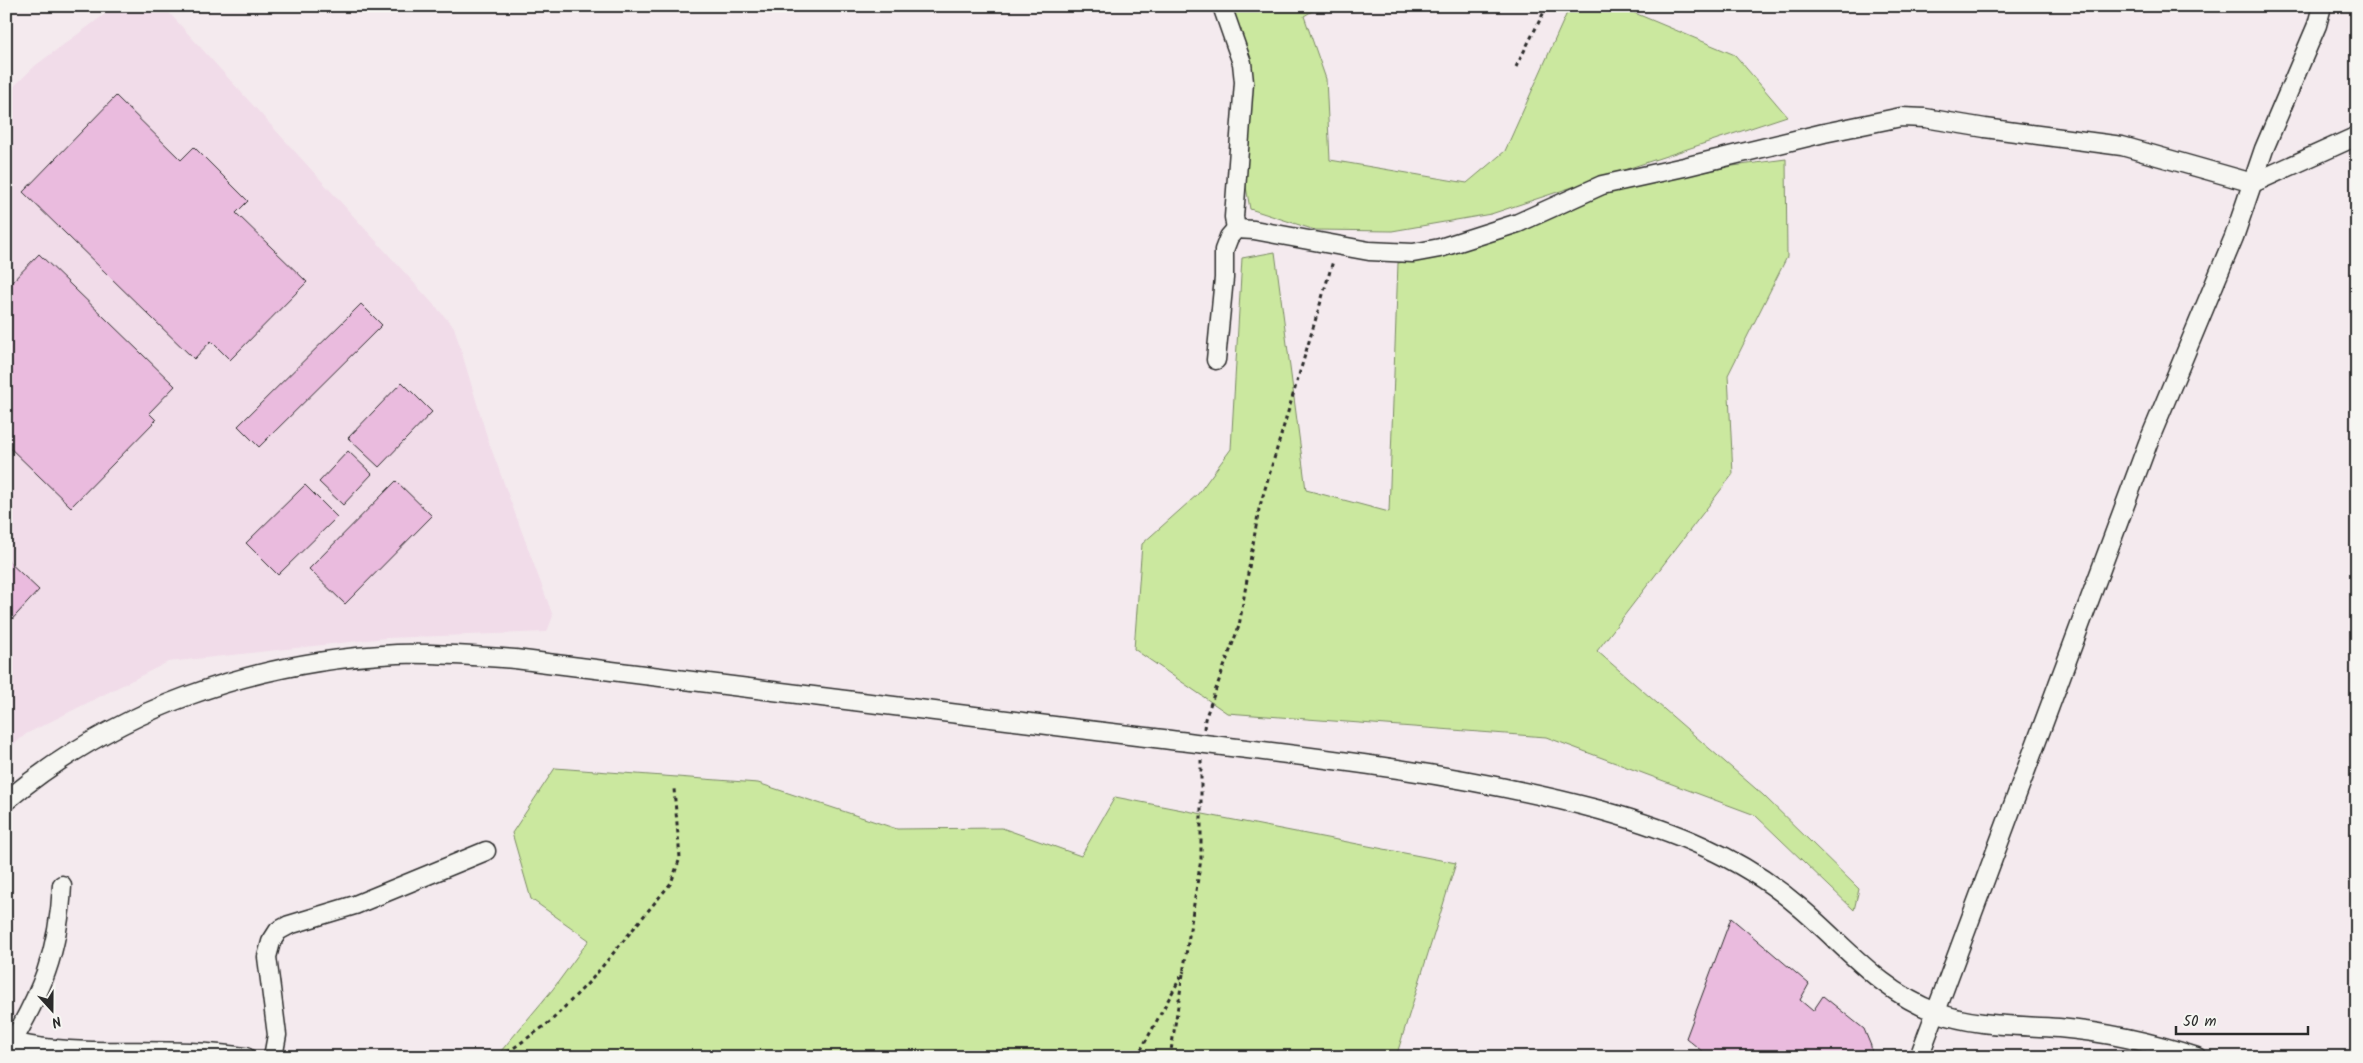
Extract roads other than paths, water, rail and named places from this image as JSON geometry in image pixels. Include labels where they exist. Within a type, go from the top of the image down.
[{"type":"street","points":[[1222,6],[1242,63],[1244,82],[1234,217],[1236,229]]},
{"type":"street","points":[[1919,1057],[2148,443],[2234,237],[2264,149],[2317,25],[2322,6]]},
{"type":"street","points":[[1236,229],[1254,230],[1368,251],[1413,253],[1440,248],[1518,223],[1602,185],[1684,168],[1824,133],[1901,117],[1925,118],[2122,146],[2253,183],[2357,136]]},
{"type":"street","points":[[1216,360],[1224,278],[1224,250],[1228,238],[1236,229]]},
{"type":"street","points":[[6,801],[64,757],[105,732],[166,703],[233,679],[292,665],[398,654],[515,659],[1381,767],[1527,792],[1666,830],[1715,850],[1759,876],[1798,905],[1871,974],[1936,1012],[1975,1022],[2098,1032],[2152,1043],[2197,1057]]},
{"type":"street","points":[[273,1057],[277,1035],[266,957],[270,942],[278,931],[290,925],[356,905],[486,851]]},
{"type":"street","points":[[9,1047],[45,980],[61,914],[62,885]]},
{"type":"street","points":[[9,1047],[26,1046],[65,1050],[192,1051],[246,1057]]}]
